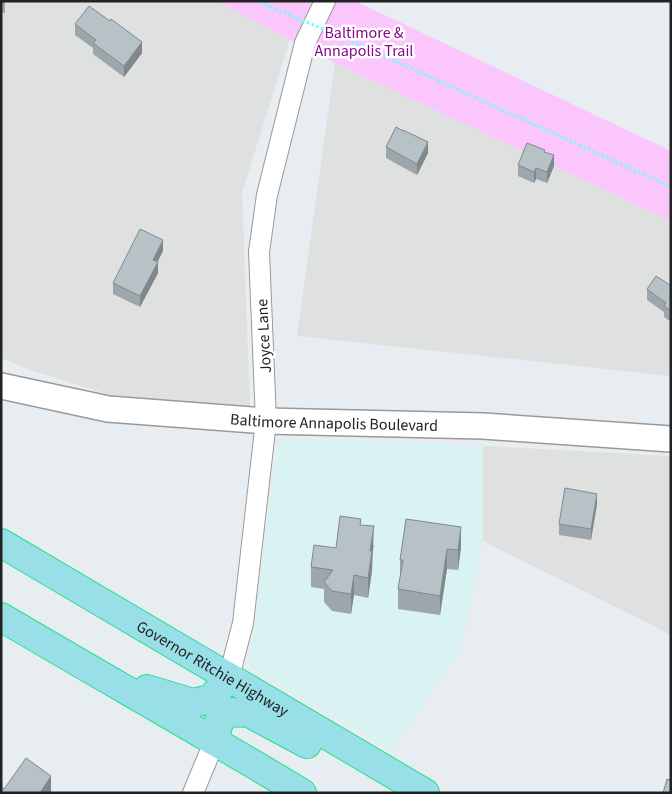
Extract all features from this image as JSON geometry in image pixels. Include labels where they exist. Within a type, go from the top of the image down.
[{"type":"highway","name":"Governor Ritchie Highway","points":[[1,543],[426,793]]},
{"type":"highway","points":[[1,617],[215,740],[302,793]]},
{"type":"highway","points":[[98,674],[193,703],[211,699],[228,677]]},
{"type":"highway","points":[[215,740],[219,721],[230,712],[248,712],[337,760],[397,776]]},
{"type":"street","name":"Joyce Lane","points":[[228,677],[243,623],[266,421],[259,252],[267,195],[305,43],[325,1]]},
{"type":"street","name":"Baltimore Annapolis Boulevard","points":[[1,386],[108,409],[266,421],[483,426],[671,440]]},
{"type":"street","points":[[193,793],[215,740]]},
{"type":"path","points":[[258,1],[347,39],[671,188]]},
{"type":"shaded area","points":[[1,1],[216,1],[290,39],[242,193],[250,407],[120,398],[30,370],[1,358]]},
{"type":"shaded area","points":[[335,63],[671,221],[671,376],[297,336]]},
{"type":"shaded area","points":[[278,438],[483,446],[483,541],[461,649],[391,751],[249,667]]},
{"type":"shaded area","points":[[483,446],[671,456],[671,636],[483,541]]},
{"type":"green space","name":"Baltimore & Annapolis Trail","points":[[216,1],[355,1],[671,151],[671,221],[335,63]]},
{"type":"building","points":[[89,6],[110,21],[111,19],[142,42],[124,66],[93,43],[96,40],[75,24]]},
{"type":"building","points":[[396,127],[428,142],[417,164],[386,147]]},
{"type":"building","points":[[527,143],[554,155],[547,172],[536,168],[534,172],[518,165]]},
{"type":"building","points":[[140,229],[163,240],[153,260],[158,262],[140,296],[113,283]]},
{"type":"building","points":[[656,276],[671,284],[671,311],[664,306],[666,303],[647,289]]},
{"type":"building","points":[[565,488],[597,494],[591,529],[559,524]]},
{"type":"building","points":[[340,516],[361,519],[360,525],[374,526],[368,578],[354,575],[351,594],[332,591],[324,582],[333,570],[311,567],[314,545],[336,548]]},
{"type":"building","points":[[406,519],[461,527],[458,550],[447,549],[440,596],[398,589],[403,560],[400,560]]},
{"type":"building","points":[[26,758],[51,776],[40,793],[1,793],[1,787],[4,789]]},
{"type":"building","points":[[667,779],[671,780],[671,793],[663,793]]}]
